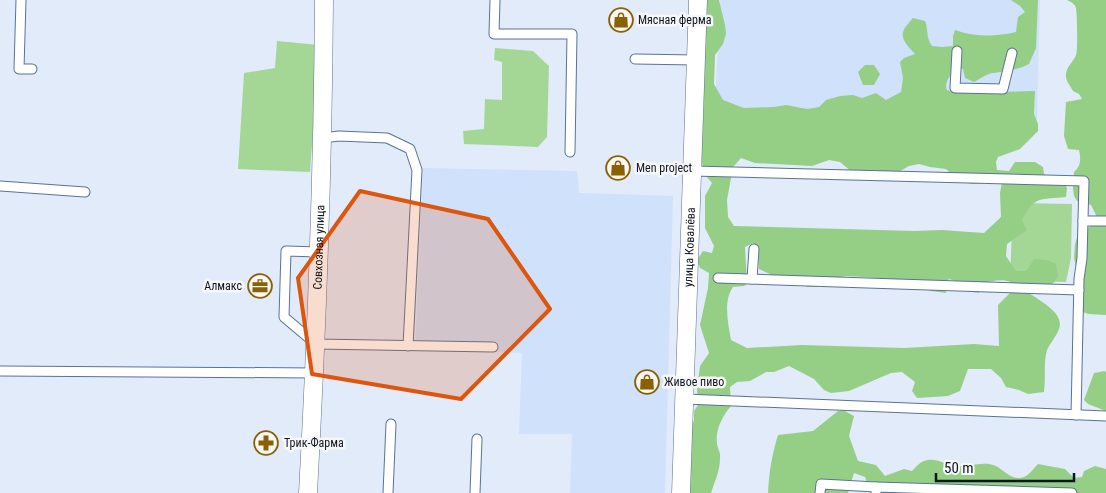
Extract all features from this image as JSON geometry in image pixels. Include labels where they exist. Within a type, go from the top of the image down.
[{"type":"street","name":"Совхозная улица","points":[[308,493],[315,373],[323,138],[324,0]]},
{"type":"street","name":"улица Ковалёва","points":[[681,493],[698,0]]},
{"type":"lane","points":[[21,0],[19,69],[32,69]]},
{"type":"lane","points":[[495,0],[494,34],[572,34],[570,152]]},
{"type":"lane","points":[[957,52],[955,88],[1003,89],[1012,53]]},
{"type":"lane","points":[[635,59],[696,60]]},
{"type":"lane","points":[[323,138],[339,136],[387,138],[410,149],[416,170],[408,346]]},
{"type":"lane","points":[[692,171],[1084,181],[1082,258],[1079,290],[1082,343],[1076,415]]},
{"type":"lane","points":[[0,186],[85,192]]},
{"type":"lane","points":[[1083,221],[1106,221]]},
{"type":"lane","points":[[752,279],[754,249]]},
{"type":"lane","points":[[319,252],[286,251],[284,317],[316,344],[493,347]]},
{"type":"lane","points":[[718,278],[1079,290]]},
{"type":"lane","points":[[0,371],[315,373]]},
{"type":"lane","points":[[685,399],[1106,416]]},
{"type":"lane","points":[[388,493],[390,424]]},
{"type":"lane","points":[[475,493],[477,438]]},
{"type":"lane","points":[[820,493],[821,484],[876,490],[1072,493]]},
{"type":"highlighted area","points":[[360,191],[488,219],[550,309],[461,399],[312,374],[298,278]]},
{"type":"shaded area","points":[[720,0],[1040,0],[1037,120],[715,111]]},
{"type":"shaded area","points":[[423,168],[577,171],[579,193],[673,196],[665,493],[570,493],[572,434],[519,434],[522,353],[415,349]]},
{"type":"green space","points":[[700,0],[719,0],[726,34],[723,44],[715,55],[714,84],[723,100],[744,108],[786,105],[807,109],[819,107],[826,100],[840,96],[853,95],[862,98],[876,93],[886,100],[901,92],[903,78],[900,62],[904,58],[915,54],[906,44],[903,36],[905,28],[913,18],[925,21],[932,46],[953,46],[955,30],[985,36],[1016,32],[1018,17],[1025,12],[1011,0],[1038,0],[1036,48],[1029,64],[1016,69],[985,75],[974,82],[965,78],[963,69],[956,67],[947,81],[946,87],[947,90],[956,93],[1035,91],[1034,114],[1038,124],[1038,131],[1020,149],[998,157],[996,162],[997,170],[1009,171],[1015,162],[1035,162],[1043,167],[1044,174],[1064,183],[1067,188],[1066,197],[1039,200],[1031,206],[1022,220],[1027,230],[1007,244],[1006,256],[1016,271],[1026,271],[1034,259],[1047,260],[1056,264],[1058,277],[1050,287],[1032,287],[1029,293],[1050,308],[1060,323],[1058,332],[1047,350],[1044,392],[1028,394],[1006,387],[1001,378],[991,369],[968,369],[960,391],[948,396],[917,398],[912,391],[915,382],[902,372],[891,373],[849,391],[831,393],[824,390],[814,379],[789,366],[774,372],[766,372],[750,381],[737,382],[730,387],[731,406],[725,414],[717,433],[720,463],[711,493],[686,493],[689,434],[694,420],[694,411],[698,405],[697,389],[700,366],[709,353],[700,325],[708,288],[709,273],[700,268],[697,260],[703,251],[712,253],[714,246],[705,228],[705,196],[712,183],[705,175],[701,158],[701,26],[707,23]],"holes":[[[741,158],[755,163],[812,166],[829,160],[840,162],[852,172],[895,174],[909,166],[919,164],[946,169],[959,181],[972,184],[1002,182],[1000,193],[1001,217],[984,233],[942,230],[914,231],[734,226],[728,217],[727,200],[733,167]],[[753,243],[758,248],[759,269],[772,275],[798,277],[807,287],[817,287],[832,279],[846,276],[879,278],[894,288],[909,282],[931,291],[946,293],[945,283],[949,279],[959,282],[967,291],[979,293],[982,283],[1009,281],[1017,286],[998,305],[999,346],[974,344],[904,348],[802,345],[747,348],[731,340],[727,305],[733,287],[747,284],[745,247]]]},
{"type":"green space","points":[[1067,0],[1106,0],[1106,315],[1089,314],[1076,310],[1077,272],[1074,258],[1075,244],[1078,234],[1091,226],[1096,215],[1091,205],[1077,201],[1074,196],[1074,172],[1079,165],[1080,153],[1079,150],[1068,149],[1064,136],[1066,102],[1082,99],[1079,94],[1073,91],[1066,79],[1067,70],[1077,52],[1076,8],[1074,4]]},
{"type":"green space","points":[[277,41],[319,45],[310,172],[238,169],[244,73],[275,68]]},
{"type":"green space","points":[[495,48],[533,51],[549,66],[547,137],[538,147],[464,144],[463,131],[484,129],[485,99],[502,100],[502,62],[494,60]]},
{"type":"green space","points":[[865,65],[874,65],[880,74],[874,85],[863,85],[858,72]]},
{"type":"green space","points":[[1013,203],[1072,204],[1071,258],[1066,282],[1010,281]]},
{"type":"green space","points":[[1105,371],[1106,411],[1088,404],[1084,400],[1094,373]]},
{"type":"green space","points":[[838,411],[845,411],[854,416],[849,436],[858,461],[876,465],[885,476],[904,469],[912,471],[928,460],[936,460],[954,466],[991,464],[1016,478],[1025,477],[1038,464],[1065,469],[1074,478],[1082,477],[1084,471],[1095,466],[1106,469],[1106,493],[871,493],[865,477],[854,473],[848,493],[768,493],[771,464],[778,435],[813,431]]},
{"type":"place","name":"Мясная ферма","points":[[621,20]]},
{"type":"place","name":"Men project","points":[[618,168]]},
{"type":"place","name":"Алмакс","points":[[260,286]]},
{"type":"place","name":"Живое пиво","points":[[647,382]]},
{"type":"place","name":"Трик-Фарма","points":[[266,443]]}]
